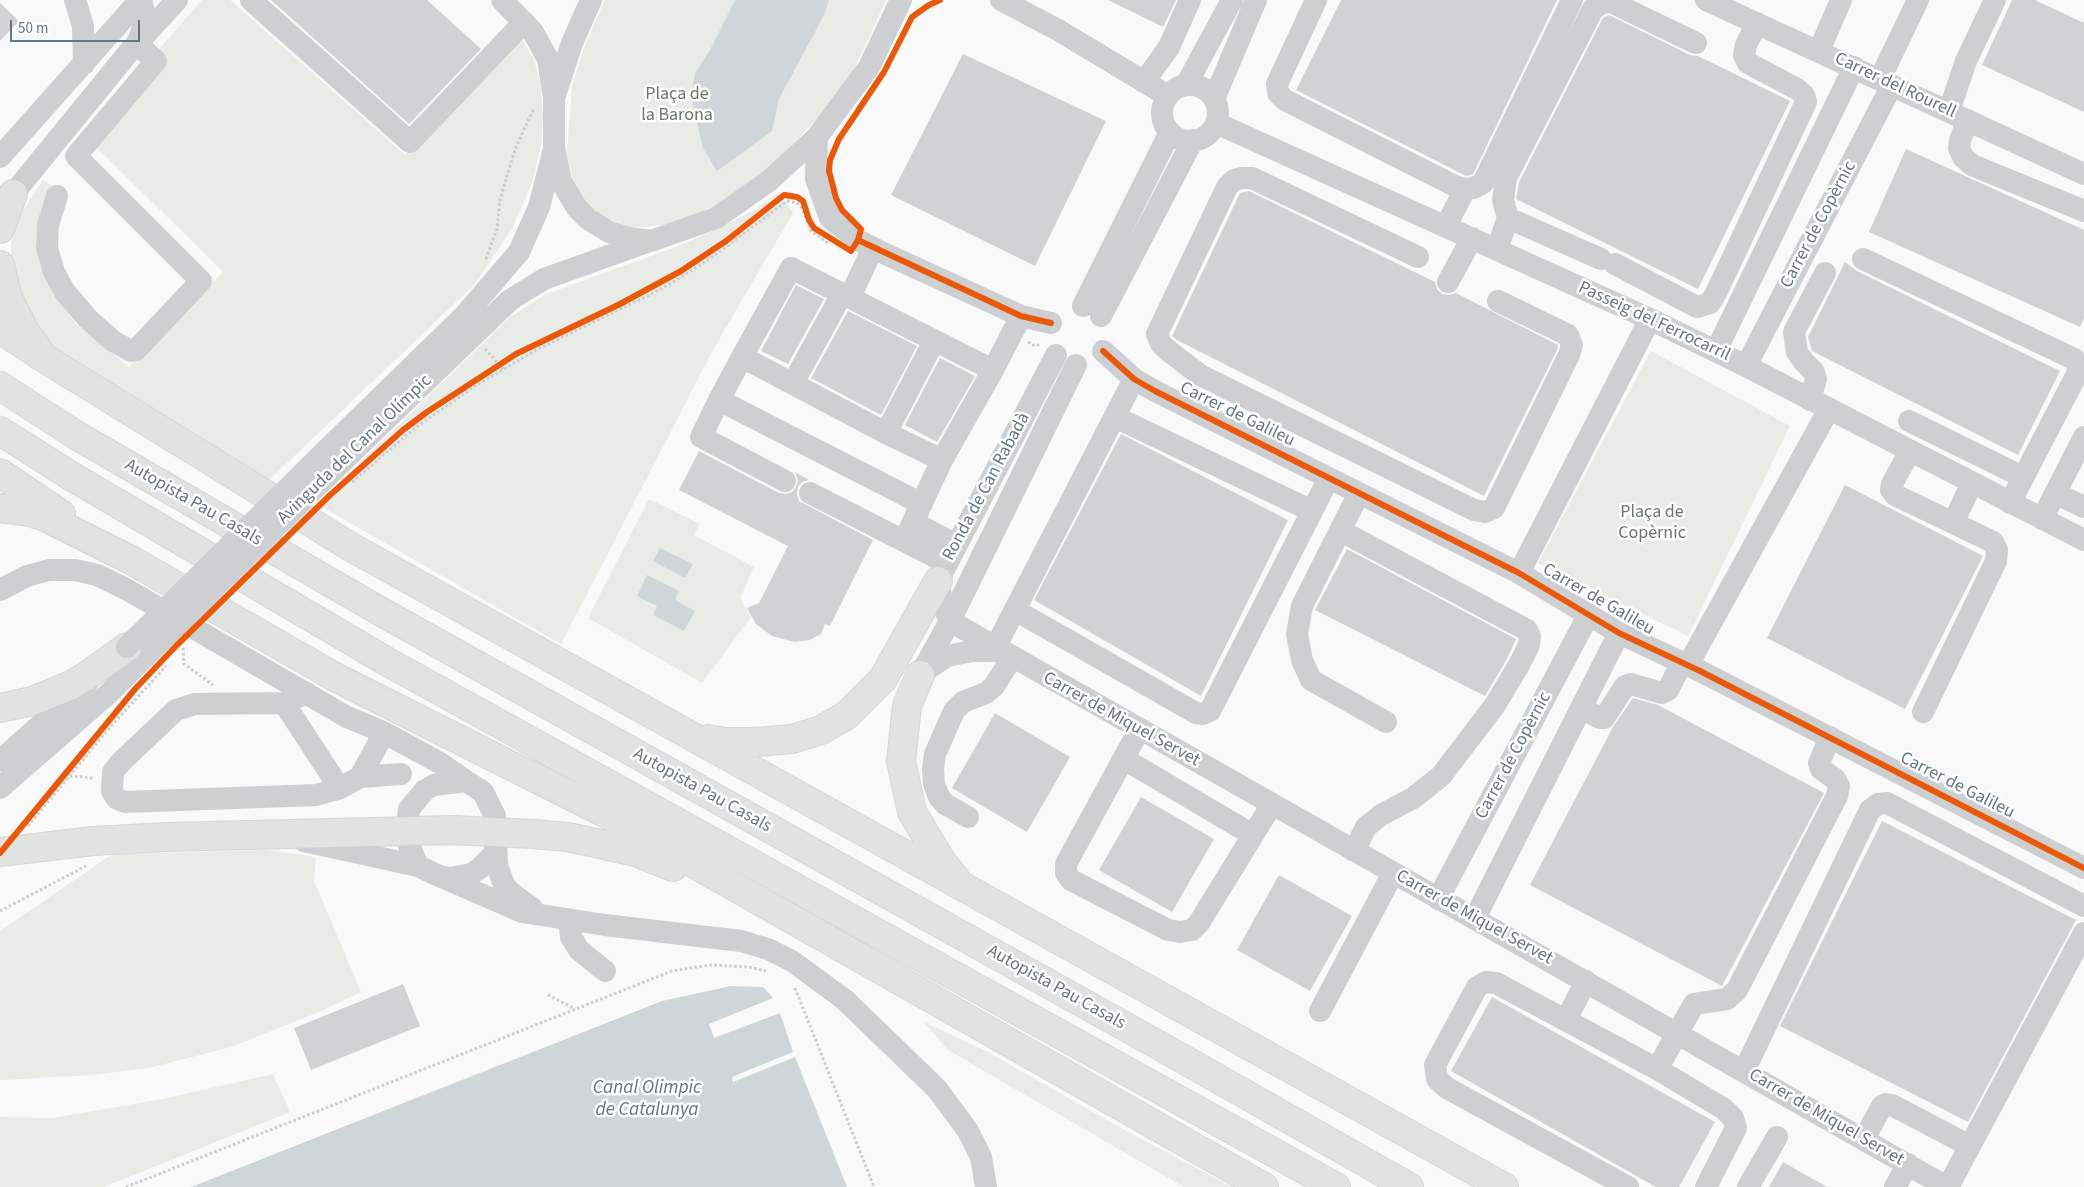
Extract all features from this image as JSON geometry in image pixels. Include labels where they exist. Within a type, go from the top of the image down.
[{"type":"highway","points":[[0,229],[13,194]]},
{"type":"highway","points":[[0,265],[8,298],[25,332],[44,358]]},
{"type":"highway","points":[[0,329],[351,547],[1504,1187]]},
{"type":"highway","name":"Autopista Pau Casals","points":[[0,386],[76,435],[386,615],[1409,1187]]},
{"type":"highway","points":[[0,431],[72,476],[386,661],[1336,1187]]},
{"type":"highway","points":[[0,473],[131,560]]},
{"type":"highway","points":[[0,508],[45,517],[131,560],[335,677],[603,812],[1264,1187]]},
{"type":"highway","points":[[692,735],[724,742],[792,739],[820,730],[847,715],[884,679],[947,563]]},
{"type":"highway","points":[[0,708],[32,701],[69,686],[85,678],[128,647]]},
{"type":"highway","points":[[920,675],[907,706],[901,761],[912,812],[942,862],[961,885]]},
{"type":"highway","points":[[0,852],[92,841],[167,836],[263,834],[408,820],[496,840],[568,837],[636,852],[683,870],[779,913]]},
{"type":"street","points":[[75,0],[83,26],[84,64]]},
{"type":"street","points":[[0,157],[140,0]]},
{"type":"street","points":[[137,44],[144,25],[145,15],[140,0]]},
{"type":"street","points":[[13,194],[137,44],[177,0]]},
{"type":"street","points":[[251,0],[410,142],[524,22]]},
{"type":"street","points":[[502,0],[533,32],[548,59],[545,100],[554,148],[561,181],[577,208],[588,219],[609,232],[629,238],[651,241],[716,218],[769,180],[817,136],[869,67],[902,1]]},
{"type":"street","points":[[545,100],[591,0]]},
{"type":"street","points":[[1001,0],[1058,30],[1144,82],[1177,91],[1196,86],[1205,89],[1214,99],[1218,114],[1216,123],[1212,131],[1205,136],[1193,140],[1180,139],[1170,132],[1163,120],[1162,111],[1177,91],[1232,0]]},
{"type":"street","points":[[1144,82],[1169,47],[1190,0]]},
{"type":"street","points":[[1214,99],[1256,0]]},
{"type":"street","points":[[1316,0],[1277,84],[1278,94],[1286,100],[1464,189],[1474,188],[1483,183],[1572,0]]},
{"type":"street","name":"Carrer del Rourell","points":[[1706,0],[2084,174]]},
{"type":"street","points":[[1818,51],[1841,0]]},
{"type":"street","name":"Carrer de Copèrnic","points":[[1746,366],[1886,82],[1918,0]]},
{"type":"street","points":[[1995,0],[1966,62],[1959,116],[1959,148],[1963,157],[1972,165],[2084,211]]},
{"type":"street","points":[[1496,249],[1508,218],[1503,200],[1506,178],[1585,20],[1593,9],[1602,3],[1622,3],[1696,43]]},
{"type":"street","points":[[1508,218],[1608,262],[1697,307],[1710,303],[1806,102],[1804,95],[1797,89],[1748,63],[1744,54],[1756,23]]},
{"type":"street","points":[[57,196],[47,233],[47,248],[54,272],[65,292],[88,319],[113,341],[131,351],[136,350],[201,280],[76,156],[156,61],[137,44]]},
{"type":"street","name":"Carrer de Copèrnic","points":[[1716,351],[1854,67]]},
{"type":"street","name":"Passeig del Ferrocarril","points":[[1216,123],[1686,336],[2084,540]]},
{"type":"street","points":[[1092,311],[1170,132]]},
{"type":"street","points":[[817,136],[816,179],[830,218],[865,244],[1021,316],[1051,323]]},
{"type":"street","points":[[1092,311],[1193,140]]},
{"type":"street","name":"Avinguda del Canal Olímpic","points":[[0,788],[108,694],[172,652],[310,479],[465,315],[519,252],[538,207],[554,148]]},
{"type":"street","points":[[1418,257],[1252,178],[1234,180],[1227,187],[1158,334],[1161,344],[1200,375],[1474,510],[1485,512],[1494,508],[1569,355],[1572,345],[1568,335],[1498,301]]},
{"type":"street","points":[[1446,226],[1464,189]]},
{"type":"street","points":[[1448,282],[1472,238]]},
{"type":"street","name":"Avinguda del Canal Olímpic","points":[[0,761],[510,300],[544,280],[651,241]]},
{"type":"street","points":[[793,384],[846,295],[865,244]]},
{"type":"street","points":[[1863,259],[2074,359],[2078,372],[2010,503]]},
{"type":"street","points":[[785,480],[701,438],[742,357],[791,268],[993,370]]},
{"type":"street","points":[[1581,708],[1600,718],[1604,718],[1625,686],[1631,684],[1662,693],[1668,690],[1685,664],[1820,404],[1814,372],[1797,352],[1794,332],[1825,273]]},
{"type":"street","points":[[1686,336],[1697,307]]},
{"type":"street","points":[[1066,308],[1092,311],[1108,331],[1103,351],[1091,363],[1076,366],[1056,355],[1049,342],[1051,323],[1066,308]]},
{"type":"street","points":[[913,522],[942,460],[1021,316]]},
{"type":"street","points":[[1519,573],[1650,319]]},
{"type":"street","points":[[886,434],[934,341]]},
{"type":"street","name":"Carrer de Galileu","points":[[1103,351],[1134,380],[1519,573],[1619,633],[1830,737],[2084,868]]},
{"type":"street","name":"Ronda de Can Rabadà","points":[[950,621],[943,604],[947,563],[1056,355]]},
{"type":"street","points":[[742,357],[886,434],[942,460]]},
{"type":"street","name":"Ronda de Can Rabadà","points":[[920,675],[950,621],[1076,366]]},
{"type":"street","points":[[1185,406],[1200,375]]},
{"type":"street","points":[[968,817],[945,804],[939,797],[934,784],[935,754],[954,711],[963,702],[986,693],[994,686],[1014,610],[1134,380]]},
{"type":"street","points":[[720,400],[913,522],[947,563]]},
{"type":"street","points":[[1115,417],[1312,511]]},
{"type":"street","points":[[1908,421],[2023,477]]},
{"type":"street","points":[[2042,518],[2084,437]]},
{"type":"street","points":[[1910,451],[1892,484],[1891,490],[1895,495],[1993,542],[1996,550],[1996,561],[1923,712]]},
{"type":"street","points":[[1014,610],[1196,713],[1203,714],[1210,711],[1329,478]]},
{"type":"street","points":[[1953,523],[1972,483]]},
{"type":"street","points":[[810,493],[913,522]]},
{"type":"street","points":[[1359,493],[1302,606],[1297,634],[1302,660],[1311,680],[1386,722]]},
{"type":"street","points":[[2055,493],[2084,507]]},
{"type":"street","points":[[1340,531],[1527,630],[1530,636],[1529,645],[1519,665],[1495,705],[1441,776],[1414,798],[1381,815],[1366,827],[1354,851]]},
{"type":"street","points":[[0,590],[21,578],[49,570],[70,570],[97,575],[126,589],[347,717],[379,742],[395,759],[401,774],[408,820],[408,843],[418,866]]},
{"type":"street","name":"Carrer de Copèrnic","points":[[1438,899],[1589,614]]},
{"type":"street","name":"Carrer de Miquel Servet","points":[[950,621],[1139,730],[1475,918],[1948,1187]]},
{"type":"street","name":"Carrer de Copèrnic","points":[[1475,918],[1619,633]]},
{"type":"street","name":"Carrer de Miquel Servet","points":[[920,675],[947,656],[972,651],[1002,652]]},
{"type":"street","points":[[306,693],[284,703],[195,704],[176,710],[120,762],[113,772],[111,780],[112,791],[117,799],[125,802],[316,796],[338,789],[360,777],[401,774]]},
{"type":"street","points":[[284,703],[331,775],[338,789]]},
{"type":"street","points":[[347,717],[383,732],[440,762],[483,792],[495,816],[497,864],[504,885],[509,891],[543,915]]},
{"type":"street","points":[[1139,730],[1066,864],[1066,873],[1071,880],[1168,930],[1180,932],[1192,930],[1199,923],[1272,804]]},
{"type":"street","points":[[1657,1069],[1676,1032],[1694,1004],[1727,999],[1737,990],[1837,796],[1839,786],[1835,779],[1821,769],[1819,763],[1830,737]]},
{"type":"street","points":[[360,777],[379,742]]},
{"type":"street","points":[[1124,758],[1253,835]]},
{"type":"street","points":[[408,820],[424,790],[434,785],[466,781]]},
{"type":"street","points":[[1744,1071],[1870,810],[1878,804],[1887,803],[2084,906]]},
{"type":"street","points":[[1955,838],[1970,809]]},
{"type":"street","points":[[263,834],[308,841],[418,866],[522,912],[569,920],[741,941],[768,949],[792,961],[845,1000],[937,1089],[968,1131],[981,1157],[986,1187]]},
{"type":"street","points":[[439,876],[450,878],[471,874],[486,862],[496,840]]},
{"type":"street","points":[[1320,1011],[1393,873]]},
{"type":"street","points":[[569,920],[571,937],[579,950],[607,979]]},
{"type":"street","points":[[1948,1187],[2084,933]]},
{"type":"street","points":[[1566,1020],[1586,981]]},
{"type":"street","points":[[1628,1187],[1447,1088],[1437,1079],[1435,1065],[1478,987],[1486,982],[1496,983],[1657,1069],[1724,1109],[1733,1118],[1736,1128],[1706,1187]]},
{"type":"street","points":[[1864,1140],[1882,1106],[1886,1104],[1892,1105],[1970,1146]]},
{"type":"street","points":[[1748,1187],[1777,1137]]},
{"type":"street","points":[[1894,1187],[1908,1164]]},
{"type":"path","points":[[483,264],[497,229],[500,200],[509,169],[545,100]]},
{"type":"path","points":[[346,484],[426,412],[501,366],[681,271],[726,241],[784,195],[797,197],[803,201],[809,220],[814,228],[851,251],[865,244]]},
{"type":"path","points":[[501,366],[649,296],[697,267],[787,201],[797,203]]},
{"type":"path","points":[[483,347],[501,366]]},
{"type":"path","points":[[24,828],[70,776],[184,638]]},
{"type":"path","points":[[172,652],[184,664],[242,704]]},
{"type":"path","points":[[24,828],[134,689],[172,652]]},
{"type":"path","points":[[70,776],[111,780]]},
{"type":"path","points":[[0,911],[95,862]]},
{"type":"path","points":[[698,959],[700,966]]},
{"type":"path","points":[[126,1187],[672,971],[710,964],[749,967],[775,974]]},
{"type":"path","points":[[607,979],[615,993]]},
{"type":"path","points":[[795,987],[874,1187]]},
{"type":"path","points":[[548,994],[576,1009]]},
{"type":"green space","points":[[202,0],[230,0],[405,155],[418,144],[519,36],[533,57],[540,81],[543,116],[541,145],[532,183],[512,229],[490,262],[474,285],[268,481],[54,352],[39,334],[11,272],[11,242],[19,217],[43,180],[55,188],[38,221],[36,243],[42,268],[53,291],[75,323],[129,367],[223,272],[84,135]]},
{"type":"green space","name":"Plaça de la Barona","points":[[605,0],[886,0],[849,80],[824,111],[773,165],[714,206],[691,217],[671,224],[626,227],[605,219],[586,202],[573,179],[567,154],[572,86],[585,45]]},
{"type":"green space","points":[[779,192],[793,213],[714,348],[561,644],[317,504],[509,318],[544,295],[684,244],[748,214]]},
{"type":"green space","name":"Plaça de Copèrnic","points":[[1651,351],[1790,426],[1688,636],[1538,563]]},
{"type":"green space","points":[[649,499],[700,524],[694,535],[754,567],[741,596],[742,602],[751,617],[702,683],[588,618]]},
{"type":"green space","points":[[267,850],[316,857],[314,881],[361,992],[319,1012],[231,1047],[149,1068],[91,1075],[0,1080],[0,931],[108,857],[119,854]]},
{"type":"green space","points":[[924,1022],[986,1051],[1117,1126],[1232,1187],[1184,1187],[948,1050]]},
{"type":"green space","points":[[273,1074],[290,1112],[104,1187],[0,1187],[0,1117],[52,1118],[163,1099]]},
{"type":"water","points":[[735,0],[829,0],[824,15],[779,99],[772,131],[717,171],[703,148],[691,96],[695,73],[710,50]]},
{"type":"water","points":[[660,548],[693,564],[685,578],[653,561]]},
{"type":"water","points":[[647,575],[679,591],[675,600],[695,611],[684,631],[653,615],[657,606],[637,596]]},
{"type":"water","name":"Canal Olimpic de Catalunya","points":[[731,986],[763,987],[773,998],[709,1024],[714,1038],[780,1013],[793,1052],[732,1077],[733,1082],[795,1057],[847,1187],[191,1187],[662,1001]]},
{"type":"building","points":[[271,0],[427,0],[481,49],[409,124]]},
{"type":"building","points":[[1108,0],[1176,0],[1163,27]]},
{"type":"building","points":[[1341,0],[1557,0],[1473,174],[1466,176],[1296,90]]},
{"type":"building","points":[[2012,0],[2035,0],[2084,23],[2084,112],[1982,65]]},
{"type":"building","points":[[0,3],[19,21],[0,41]]},
{"type":"building","points":[[1609,15],[1790,101],[1698,289],[1516,199],[1519,182],[1603,18]]},
{"type":"building","points":[[963,54],[1106,121],[1035,266],[891,195]]},
{"type":"building","points":[[1906,149],[2084,230],[2084,318],[2080,327],[1869,232]]},
{"type":"building","points":[[1249,191],[1435,282],[1437,289],[1442,294],[1456,293],[1558,345],[1484,496],[1172,336],[1240,193]]},
{"type":"building","points":[[1845,262],[1857,271],[2060,371],[2018,455],[1812,351],[1808,337]]},
{"type":"building","points":[[796,285],[824,299],[788,364],[761,351]]},
{"type":"building","points":[[848,311],[917,346],[881,415],[811,378]]},
{"type":"building","points":[[940,358],[975,376],[937,442],[905,425]]},
{"type":"building","points":[[1121,434],[1288,520],[1201,696],[1034,600]]},
{"type":"building","points":[[699,451],[779,493],[786,494],[792,492],[796,487],[798,480],[795,472],[809,480],[802,482],[798,487],[799,501],[873,540],[830,626],[825,624],[821,634],[810,640],[794,642],[772,636],[756,624],[747,608],[759,603],[788,546],[679,490]]},
{"type":"building","points":[[1845,485],[1983,556],[1905,709],[1767,638]]},
{"type":"building","points":[[1347,549],[1516,639],[1507,659],[1485,696],[1315,610]]},
{"type":"building","points":[[1633,698],[1658,705],[1824,793],[1722,986],[1530,885],[1613,727]]},
{"type":"building","points":[[995,713],[1070,757],[1027,832],[952,788]]},
{"type":"building","points":[[1141,797],[1214,839],[1172,912],[1099,870]]},
{"type":"building","points":[[1882,821],[2076,920],[1968,1122],[1780,1026]]},
{"type":"building","points":[[1279,875],[1352,916],[1310,991],[1237,950]]},
{"type":"building","points":[[403,984],[420,1026],[311,1070],[294,1028]]},
{"type":"building","points":[[1492,997],[1715,1122],[1679,1187],[1656,1187],[1451,1071]]},
{"type":"building","points":[[1783,1162],[1827,1187],[1769,1187]]},
{"type":"cycle path","points":[[0,853],[135,689],[177,645],[329,496],[403,430],[427,412],[516,354],[620,304],[681,271],[726,241],[784,195],[797,197],[803,201],[809,220],[814,228],[851,251],[858,240],[861,229],[842,210],[836,198],[829,171],[830,160],[839,139],[884,72],[912,17],[940,0]]},
{"type":"cycle path","points":[[858,240],[1021,316],[1051,323]]},
{"type":"cycle path","points":[[1103,351],[1134,379],[1155,391],[1519,573],[1619,633],[1700,671],[2084,868]]}]
